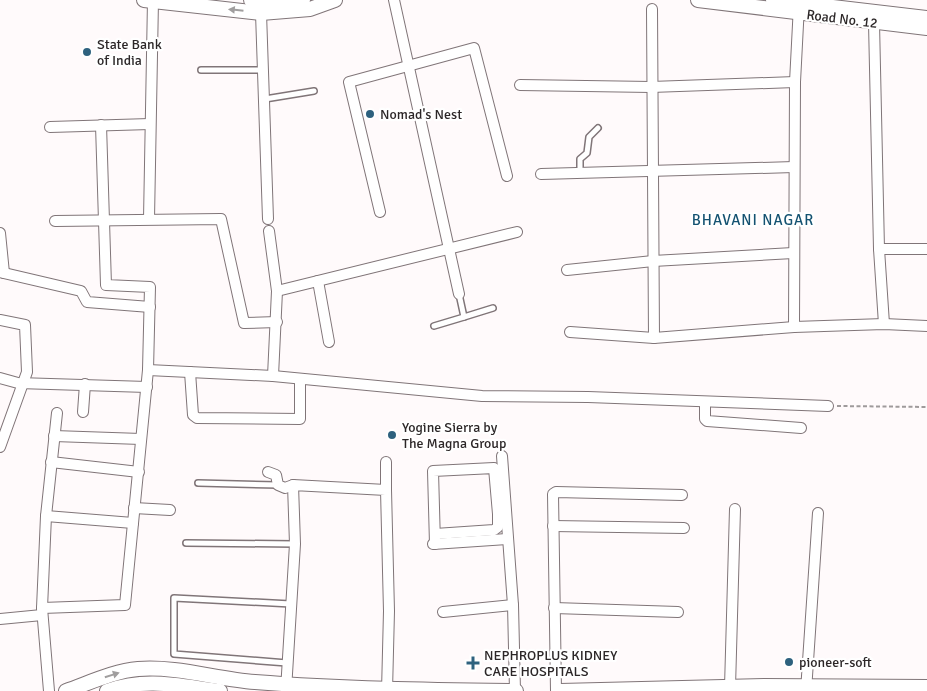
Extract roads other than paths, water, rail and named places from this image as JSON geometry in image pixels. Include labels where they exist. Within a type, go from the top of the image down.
[{"type":"main road","points":[[251,0],[294,0]]},
{"type":"main road","points":[[150,1],[261,13],[310,9],[335,0]]},
{"type":"main road","name":"Road No. 12","points":[[698,0],[799,6],[874,23],[927,28]]},
{"type":"main road","points":[[773,0],[799,6],[820,3],[927,18]]},
{"type":"main road","points":[[66,691],[136,669],[158,668],[286,687],[516,691]]},
{"type":"main road","points":[[107,691],[138,682],[157,682],[220,691]]},
{"type":"main road","points":[[560,691],[730,687],[806,689],[927,687]]},
{"type":"street","points":[[394,0],[459,294]]},
{"type":"street","points":[[149,219],[150,1]]},
{"type":"street","points":[[794,327],[795,82],[799,6]]},
{"type":"street","points":[[652,9],[654,338]]},
{"type":"street","points":[[261,13],[268,219]]},
{"type":"street","points":[[874,23],[879,249],[884,324]]},
{"type":"street","points":[[380,212],[349,82],[408,64],[474,48],[507,176]]},
{"type":"street","points":[[520,86],[651,87],[795,82]]},
{"type":"street","points":[[50,127],[150,124]]},
{"type":"street","points":[[0,619],[42,611],[125,606],[147,387],[150,288],[106,285],[106,219],[101,125]]},
{"type":"street","points":[[541,174],[794,168]]},
{"type":"street","points":[[55,221],[221,219],[244,323],[277,322]]},
{"type":"street","points":[[270,231],[277,291],[273,376]]},
{"type":"street","points":[[277,291],[517,232]]},
{"type":"street","points":[[0,233],[2,272],[81,291],[87,302],[150,307]]},
{"type":"street","points":[[879,249],[927,250]]},
{"type":"street","points":[[567,270],[653,261],[793,253]]},
{"type":"street","points":[[318,281],[328,342]]},
{"type":"street","points":[[0,320],[25,325],[27,372],[25,382],[0,447]]},
{"type":"street","points":[[570,332],[654,338],[794,327],[884,324],[927,326]]},
{"type":"street","points":[[148,370],[273,376],[482,396],[588,397],[828,406]]},
{"type":"street","points":[[190,372],[193,415],[197,418],[300,419],[300,379]]},
{"type":"street","points":[[0,378],[18,383],[147,387]]},
{"type":"street","points":[[83,412],[85,384]]},
{"type":"street","points":[[706,402],[705,419],[708,421],[801,428]]},
{"type":"street","points":[[49,691],[42,611],[46,516],[57,413]]},
{"type":"street","points":[[54,436],[142,439]]},
{"type":"street","points":[[434,541],[494,530],[498,527],[502,514],[502,456]]},
{"type":"street","points":[[52,462],[139,472]]},
{"type":"street","points":[[386,462],[389,611],[387,690]]},
{"type":"street","points":[[434,541],[432,474],[437,470],[494,468],[507,539],[513,605],[516,691]]},
{"type":"street","points":[[268,472],[276,475],[278,485],[285,488],[293,485],[386,490]]},
{"type":"street","points":[[286,687],[295,544],[293,485]]},
{"type":"street","points":[[556,691],[553,494],[556,492],[682,495]]},
{"type":"street","points":[[134,508],[170,510]]},
{"type":"street","points":[[730,687],[735,509]]},
{"type":"street","points":[[806,689],[818,513]]},
{"type":"street","points":[[46,516],[133,523]]},
{"type":"street","points":[[553,526],[684,528]]},
{"type":"street","points":[[434,541],[507,539]]},
{"type":"street","points":[[443,612],[513,605]]},
{"type":"street","points":[[554,608],[678,612]]},
{"type":"lane","points":[[200,70],[264,70]]},
{"type":"lane","points":[[265,99],[314,92]]},
{"type":"lane","points":[[580,173],[580,159],[587,154],[589,137],[598,128]]},
{"type":"lane","points":[[459,294],[464,317]]},
{"type":"lane","points":[[434,326],[494,308]]},
{"type":"lane","points":[[198,484],[278,485]]},
{"type":"lane","points":[[186,543],[295,544]]},
{"type":"lane","points":[[288,663],[174,654],[174,598],[292,604]]},
{"type":"place","name":"State Bank of India","points":[[87,52]]},
{"type":"place","name":"Nomad's Nest","points":[[370,114]]},
{"type":"place","name":"Yogine Sierra by The Magna Group","points":[[392,435]]},
{"type":"place","name":"pioneer-soft","points":[[789,662]]},
{"type":"place","name":"NEPHROPLUS KIDNEY CARE HOSPITALS","points":[[473,663]]},
{"type":"district","name":"BHAVANI NAGAR","points":[[753,220]]}]
